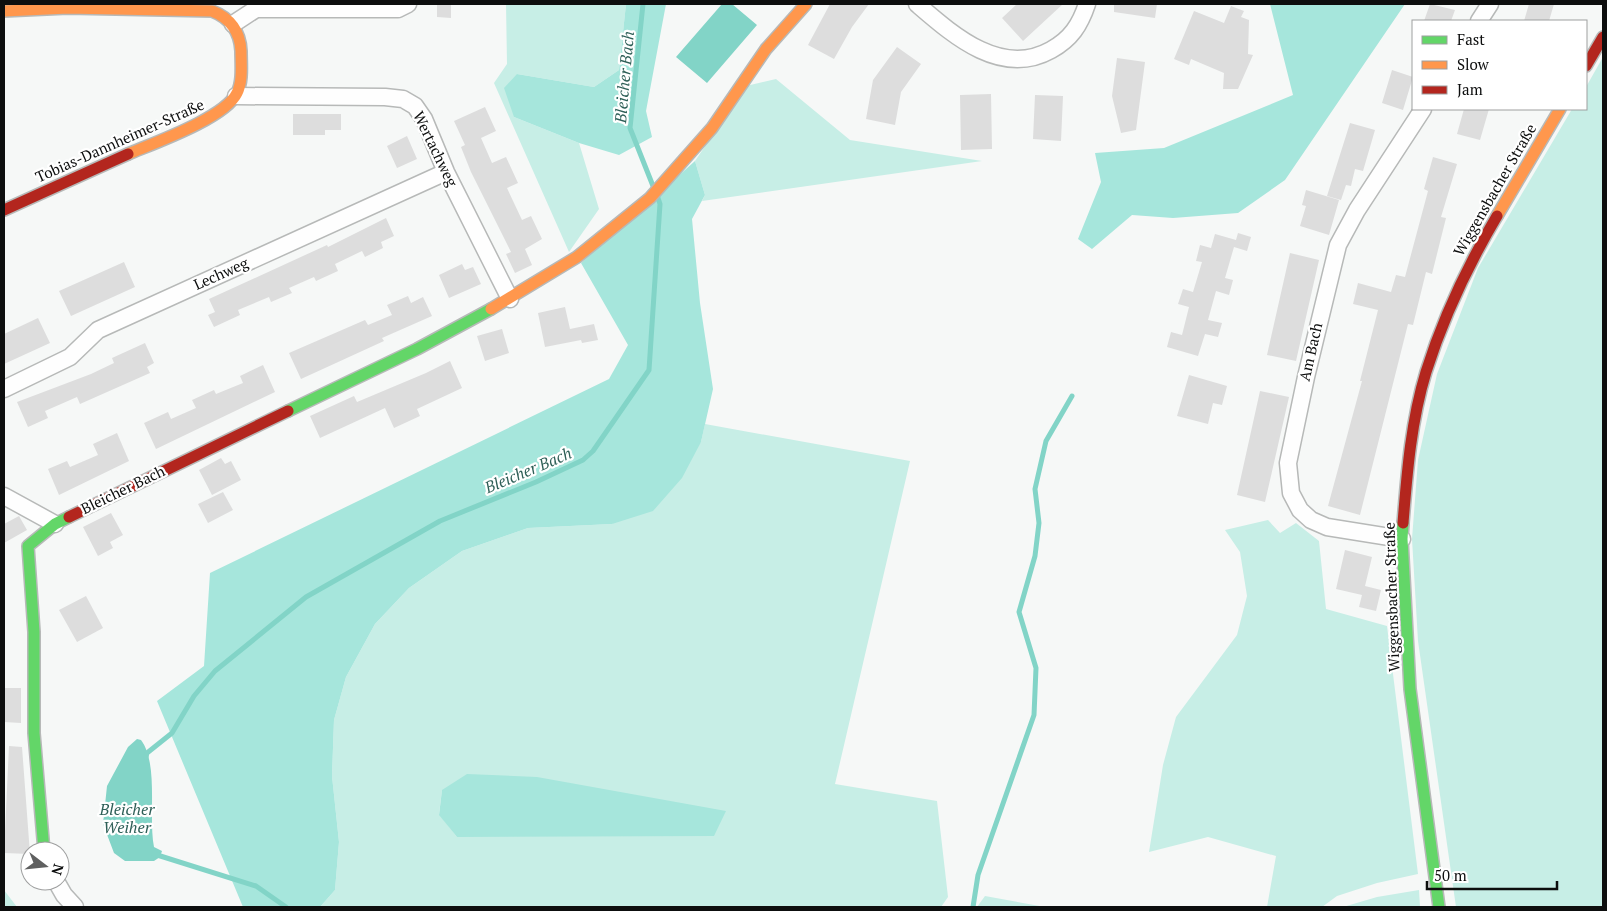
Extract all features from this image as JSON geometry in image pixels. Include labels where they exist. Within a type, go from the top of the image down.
[{"type":"street","points":[[233,24],[256,9],[398,9],[408,4]]},
{"type":"street","name":"Bleicher Bach","points":[[55,524],[417,349],[510,299],[577,257],[650,198],[712,128],[766,49],[806,4]]},
{"type":"street","points":[[917,4],[955,37],[986,53],[1016,61],[1037,58],[1070,36],[1081,24],[1087,4]]},
{"type":"street","points":[[1480,20],[1490,4]]},
{"type":"street","points":[[4,11],[68,8],[212,11],[224,15],[233,24],[241,40],[241,74],[236,96]]},
{"type":"street","points":[[1587,64],[1603,37]]},
{"type":"street","name":"Wertachweg","points":[[236,96],[385,97],[403,99],[415,106],[424,119],[446,172],[510,299]]},
{"type":"street","name":"Tobias-Dannheimer-Straße","points":[[4,210],[95,167],[208,119],[227,107],[236,96]]},
{"type":"street","name":"Am Bach","points":[[1402,539],[1327,527],[1312,520],[1300,510],[1291,493],[1288,463],[1306,377],[1338,245],[1357,210],[1422,110]]},
{"type":"street","name":"Wiggensbacher Straße","points":[[1439,907],[1410,689],[1402,539],[1408,460],[1426,373],[1469,263],[1559,110]]},
{"type":"street","name":"Lechweg","points":[[4,389],[70,357],[98,330],[446,172]]},
{"type":"street","points":[[4,496],[55,524],[28,546],[34,632],[34,733],[43,841]]},
{"type":"street","points":[[62,891],[74,907]]},
{"type":"shaded area","points":[[506,4],[626,4],[619,70],[594,87],[517,74],[514,117],[579,143],[599,209],[569,252],[494,83],[507,64]]},
{"type":"shaded area","points":[[626,4],[666,4],[646,111],[652,137],[619,155],[579,143],[514,117],[504,88],[517,74],[594,87],[619,70]]},
{"type":"shaded area","points":[[1270,4],[1405,4],[1285,180],[1238,213],[1173,218],[1132,215],[1092,249],[1078,239],[1101,182],[1095,153],[1164,148],[1293,95]]},
{"type":"shaded area","points":[[1603,57],[1603,907],[1456,907],[1418,641],[1412,539],[1418,460],[1437,374],[1478,268],[1571,110],[1587,110],[1587,85]]},
{"type":"shaded area","points":[[776,79],[850,140],[982,161],[702,201],[705,195],[695,161],[746,86]]},
{"type":"shaded area","points":[[695,161],[705,195],[692,219],[700,303],[713,389],[701,442],[682,478],[653,511],[612,524],[528,528],[462,551],[409,588],[375,624],[346,677],[334,720],[332,776],[339,842],[335,890],[320,907],[243,907],[157,701],[204,666],[210,573],[609,379],[628,345],[581,263]]},
{"type":"shaded area","points":[[705,424],[910,461],[835,784],[937,801],[948,897],[941,907],[320,907],[335,890],[339,842],[332,776],[334,720],[346,677],[375,624],[409,588],[462,551],[528,528],[612,524],[701,442]],"holes":[[[442,790],[457,837],[439,814]]]},
{"type":"shaded area","points":[[1268,520],[1280,533],[1296,523],[1319,541],[1326,609],[1387,626],[1418,874],[1377,883],[1337,896],[1322,907],[1267,907],[1276,856],[1208,837],[1149,852],[1163,765],[1176,717],[1237,635],[1247,596],[1240,552],[1225,530]]},
{"type":"shaded area","points":[[467,774],[537,777],[726,811],[714,836],[457,837],[439,815],[442,790]]},
{"type":"shaded area","points":[[4,890],[17,907],[4,907]]},
{"type":"shaded area","points":[[1419,890],[1420,907],[1343,907],[1377,897]]},
{"type":"shaded area","points":[[985,896],[1045,907],[977,907]]},
{"type":"water","points":[[722,4],[732,4],[757,25],[707,83],[676,57]]},
{"type":"water","name":"Bleicher Weiher","points":[[137,739],[141,740],[150,762],[152,834],[154,847],[162,851],[160,857],[154,861],[125,861],[114,853],[103,824],[107,786],[128,747]]},
{"type":"building","points":[[437,4],[451,4],[451,18],[437,17]]},
{"type":"building","points":[[830,4],[869,4],[852,27],[834,59],[808,45]]},
{"type":"building","points":[[1017,4],[1063,4],[1023,41],[1002,18]]},
{"type":"building","points":[[1114,4],[1157,4],[1155,18],[1114,12]]},
{"type":"building","points":[[1430,4],[1455,10],[1451,20],[1424,20]]},
{"type":"building","points":[[1529,4],[1554,4],[1549,20],[1524,20]]},
{"type":"building","points":[[1231,6],[1244,11],[1241,17],[1249,20],[1248,54],[1253,55],[1238,89],[1223,89],[1224,73],[1191,59],[1189,65],[1174,59],[1194,11],[1224,23]]},
{"type":"building","points":[[897,47],[921,64],[901,92],[895,125],[866,119],[873,80]]},
{"type":"building","points":[[1117,58],[1145,62],[1136,130],[1121,133],[1112,96]]},
{"type":"building","points":[[1392,70],[1412,77],[1403,110],[1382,103]]},
{"type":"building","points":[[991,94],[992,149],[961,150],[960,95]]},
{"type":"building","points":[[1035,95],[1063,96],[1061,141],[1033,139]]},
{"type":"building","points":[[485,107],[496,131],[481,138],[492,163],[506,157],[518,183],[507,188],[522,220],[531,216],[542,239],[525,249],[532,265],[515,273],[506,254],[511,252],[471,172],[461,147],[465,145],[454,121]]},
{"type":"building","points":[[1464,110],[1489,110],[1480,140],[1457,134]]},
{"type":"building","points":[[293,114],[341,114],[341,130],[325,130],[325,135],[293,135]]},
{"type":"building","points":[[1350,123],[1375,130],[1363,171],[1355,169],[1351,186],[1346,185],[1341,200],[1327,196]]},
{"type":"building","points":[[407,136],[417,159],[397,168],[387,146]]},
{"type":"building","points":[[1433,157],[1457,164],[1441,217],[1446,218],[1432,274],[1426,272],[1413,325],[1408,324],[1360,515],[1328,506],[1362,381],[1360,381],[1378,310],[1353,304],[1358,283],[1391,292],[1396,275],[1405,277],[1428,191],[1424,189]]},
{"type":"building","points":[[1306,190],[1339,200],[1329,235],[1300,226],[1306,206],[1302,205]]},
{"type":"building","points":[[386,218],[394,236],[381,242],[383,248],[365,257],[362,251],[335,264],[338,271],[316,281],[314,277],[289,288],[292,293],[271,302],[269,297],[238,310],[240,315],[214,327],[208,315],[215,312],[209,299],[327,245],[328,247]]},
{"type":"building","points":[[1238,233],[1251,237],[1247,251],[1234,247],[1225,278],[1233,280],[1229,295],[1216,291],[1208,320],[1222,323],[1218,337],[1205,334],[1198,356],[1167,347],[1171,332],[1182,335],[1189,307],[1178,304],[1183,289],[1193,292],[1202,262],[1196,261],[1200,245],[1211,248],[1215,234],[1236,240]]},
{"type":"building","points":[[1290,253],[1319,260],[1296,361],[1267,355]]},
{"type":"building","points":[[124,262],[135,287],[71,316],[59,291]]},
{"type":"building","points":[[462,264],[465,270],[473,267],[481,284],[449,298],[439,275]]},
{"type":"building","points":[[408,296],[411,303],[423,297],[432,316],[382,338],[384,341],[301,379],[289,353],[365,320],[368,325],[392,315],[387,305]]},
{"type":"building","points":[[565,307],[570,329],[594,324],[598,340],[582,343],[581,340],[545,347],[538,313]]},
{"type":"building","points":[[38,318],[50,343],[4,364],[4,334]]},
{"type":"building","points":[[502,329],[509,353],[485,361],[477,336]]},
{"type":"building","points":[[145,343],[154,363],[147,367],[150,373],[80,404],[77,397],[45,411],[48,418],[28,427],[17,402],[91,374],[114,363],[112,358]]},
{"type":"building","points":[[450,361],[462,388],[417,409],[420,416],[394,428],[385,408],[320,438],[310,416],[354,396],[357,402]]},
{"type":"building","points":[[263,365],[275,392],[156,449],[144,423],[168,412],[171,419],[196,408],[192,400],[214,390],[216,394],[243,383],[240,376]]},
{"type":"building","points":[[1189,375],[1227,386],[1222,405],[1213,403],[1208,424],[1177,416]]},
{"type":"building","points":[[1260,391],[1289,397],[1265,502],[1237,495]]},
{"type":"building","points":[[117,433],[129,461],[59,495],[48,469],[67,461],[70,467],[98,455],[93,444]]},
{"type":"building","points":[[221,458],[225,464],[231,461],[241,480],[212,495],[199,470]]},
{"type":"building","points":[[223,492],[233,510],[208,523],[198,504]]},
{"type":"building","points":[[111,513],[123,535],[110,542],[113,548],[98,556],[83,527]]},
{"type":"building","points":[[19,516],[27,530],[4,543],[4,524]]},
{"type":"building","points":[[1345,550],[1372,557],[1365,586],[1381,590],[1376,611],[1359,607],[1362,595],[1336,589]]},
{"type":"building","points":[[86,596],[103,628],[77,642],[59,610]]},
{"type":"building","points":[[4,688],[21,688],[21,723],[4,722]]},
{"type":"building","points":[[9,746],[22,747],[29,841],[20,841],[20,854],[4,853]]},
{"type":"waterway","name":"Bleicher Bach","points":[[643,4],[630,128],[653,186]]},
{"type":"waterway","name":"Bleicher Bach","points":[[146,757],[147,753],[172,733],[194,696],[215,671],[306,597],[440,521],[536,482],[583,460],[593,451],[649,370],[660,204],[658,198]]},
{"type":"waterway","points":[[973,907],[978,875],[1034,715],[1036,668],[1019,612],[1035,556],[1039,523],[1035,489],[1046,441],[1072,396]]},
{"type":"waterway","name":"Bleicher Bach","points":[[154,854],[256,886],[286,907]]},
{"type":"traffic: fast","points":[[288,411],[417,349],[491,309]]},
{"type":"traffic: fast","points":[[43,841],[34,733],[34,632],[28,546],[55,524],[69,517]]},
{"type":"traffic: fast","points":[[1403,523],[1402,539],[1410,689],[1439,907]]},
{"type":"traffic: slow","points":[[491,309],[577,257],[650,198],[712,128],[766,49],[806,4]]},
{"type":"traffic: slow","points":[[4,11],[68,8],[212,11],[229,21],[239,37],[241,51],[241,73],[237,93],[219,112],[188,129],[128,154]]},
{"type":"traffic: slow","points":[[1497,216],[1559,110]]},
{"type":"traffic: jam","points":[[1587,64],[1603,37]]},
{"type":"traffic: jam","points":[[4,210],[128,154]]},
{"type":"traffic: jam","points":[[1403,523],[1413,428],[1426,372],[1457,292],[1497,216]]},
{"type":"traffic: jam","points":[[69,517],[288,411]]}]
